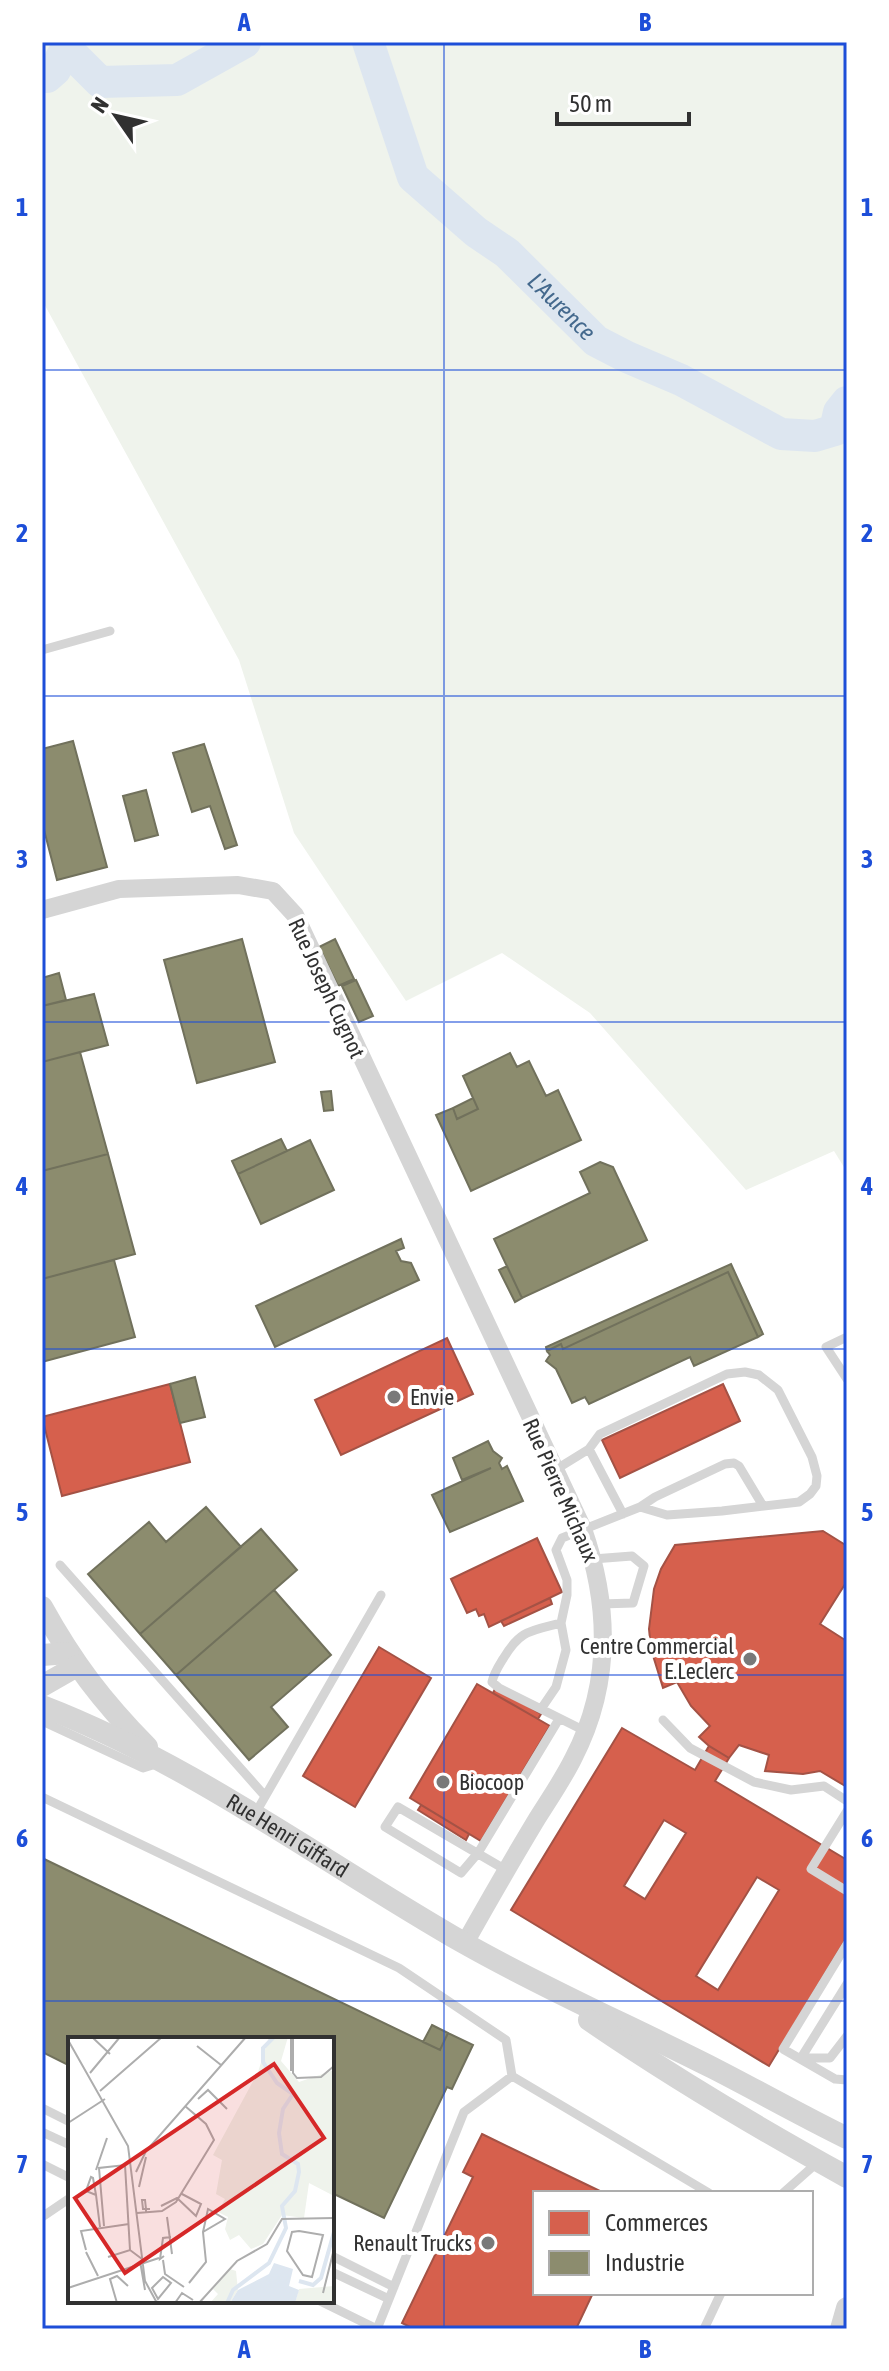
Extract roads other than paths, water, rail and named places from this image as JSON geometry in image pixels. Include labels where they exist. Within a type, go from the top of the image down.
[{"type":"street","name":"Rue Joseph Cugnot","points":[[42,910],[119,889],[238,885],[273,891],[295,915],[373,1084]]},
{"type":"street","name":"Rue Pierre Michaux","points":[[373,1084],[583,1529],[593,1559],[601,1604],[604,1634],[602,1667],[597,1696],[585,1731],[574,1758],[465,1943]]},
{"type":"street","points":[[42,1607],[72,1660],[108,1708],[161,1762]]},
{"type":"street","points":[[42,1655],[72,1660]]},
{"type":"street","points":[[42,1686],[72,1660]]},
{"type":"street","name":"Rue Henri Giffard","points":[[42,1706],[260,1805],[465,1943],[842,2134]]},
{"type":"street","name":"Rue Henri Giffard","points":[[525,1976],[647,2060],[818,2162],[846,2172]]},
{"type":"street","points":[[841,2329],[847,2308]]},
{"type":"lane","points":[[42,650],[110,631]]},
{"type":"lane","points":[[847,1337],[826,1347],[847,1379]]},
{"type":"lane","points":[[555,1470],[589,1449],[600,1434],[727,1374],[745,1372],[759,1375],[778,1390],[812,1457],[817,1476],[816,1486],[799,1502],[667,1515],[640,1507]]},
{"type":"lane","points":[[589,1449],[623,1514]]},
{"type":"lane","points":[[541,1709],[556,1687],[566,1650],[561,1623],[567,1580],[556,1550],[562,1538],[640,1507],[725,1464],[739,1466],[763,1506]]},
{"type":"lane","points":[[593,1559],[632,1556],[644,1566],[633,1603],[601,1604]]},
{"type":"lane","points":[[60,1565],[260,1805],[381,1595]]},
{"type":"lane","points":[[561,1623],[525,1632],[515,1639],[492,1682],[585,1731]]},
{"type":"lane","points":[[506,1870],[478,1853],[398,1807],[385,1827],[461,1873],[478,1853],[559,1719]]},
{"type":"lane","points":[[663,1720],[690,1748],[735,1774],[754,1782],[791,1790],[824,1786],[847,1801]]},
{"type":"lane","points":[[42,1721],[143,1768],[161,1762]]},
{"type":"lane","points":[[42,1797],[399,1968],[506,2040],[512,2076],[706,2191]]},
{"type":"lane","points":[[847,1811],[811,1869],[847,1891]]},
{"type":"lane","points":[[847,1944],[783,2049],[835,2079],[847,2080]]},
{"type":"lane","points":[[801,2058],[847,1984]]},
{"type":"lane","points":[[801,2058],[830,2058],[847,2036]]},
{"type":"lane","points":[[324,2303],[377,2329],[464,2112],[512,2076]]},
{"type":"lane","points":[[42,2108],[68,2121]]},
{"type":"lane","points":[[42,2132],[68,2144]]},
{"type":"lane","points":[[785,2191],[818,2162]]},
{"type":"lane","points":[[42,2164],[68,2177]]},
{"type":"lane","points":[[43,2215],[68,2199]]},
{"type":"lane","points":[[334,2257],[394,2287]]},
{"type":"lane","points":[[334,2273],[389,2299]]},
{"type":"lane","points":[[704,2329],[720,2295]]},
{"type":"waterway","name":"L'Aurence","points":[[42,77],[55,70],[62,56],[76,58],[100,82],[177,80],[245,42]]},
{"type":"waterway","name":"L'Aurence","points":[[368,42],[413,177],[476,232],[507,253],[596,341],[681,380],[781,434],[815,436],[835,430],[839,412],[847,402]]},
{"type":"place","name":"Envie","points":[[394,1397]]},
{"type":"place","name":"Centre Commercial E.Leclerc","points":[[750,1659]]},
{"type":"place","name":"Biocoop","points":[[443,1782]]},
{"type":"place","name":"Renault Trucks","points":[[488,2243]]}]
